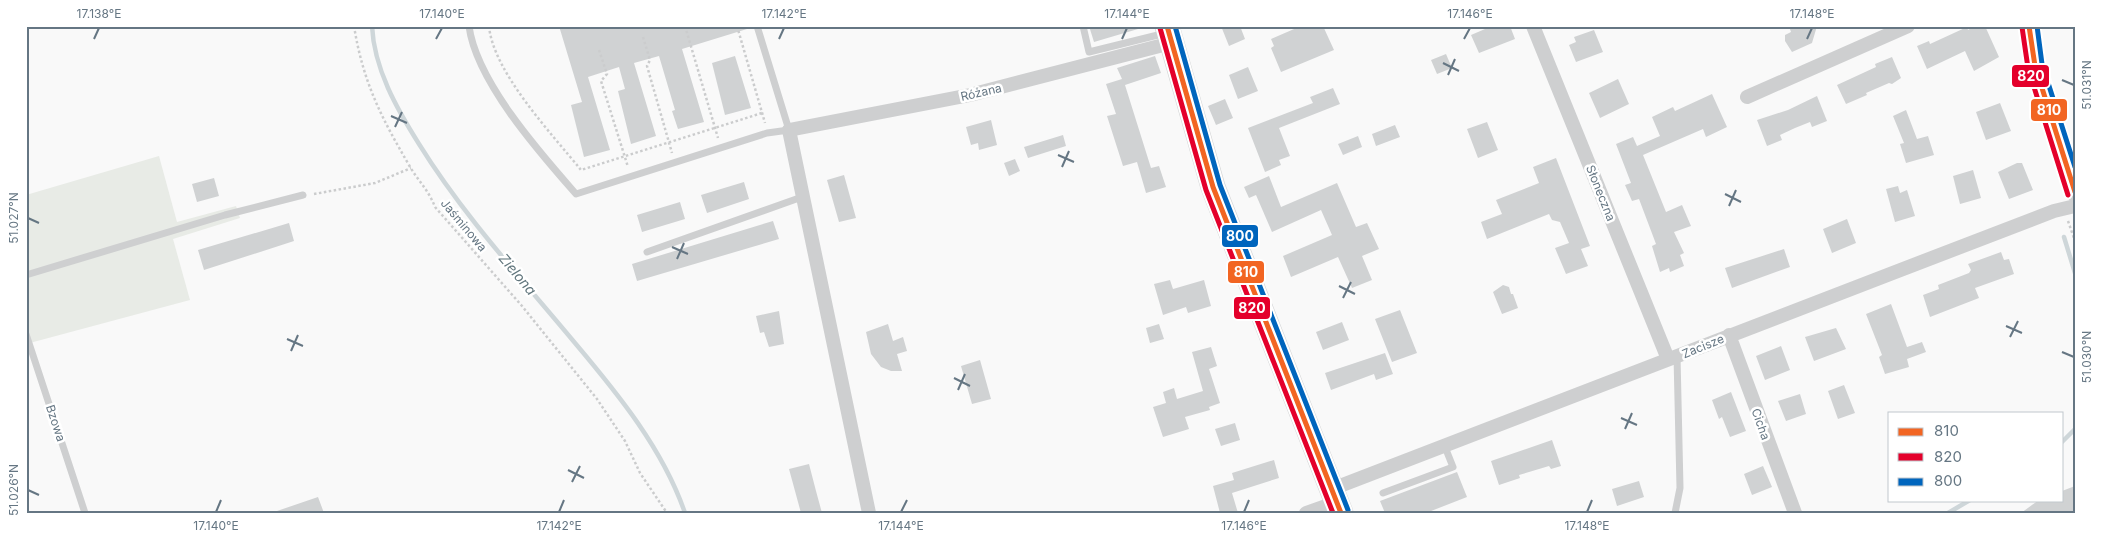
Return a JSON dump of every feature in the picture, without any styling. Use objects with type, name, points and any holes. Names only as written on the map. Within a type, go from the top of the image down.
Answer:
[{"type":"main road","points":[[1169,34],[1213,188],[1336,501]]},
{"type":"street","name":"Słoneczna","points":[[1533,26],[1672,358]]},
{"type":"street","points":[[1748,97],[1908,26]]},
{"type":"street","points":[[2029,26],[2035,66],[2075,193]]},
{"type":"street","name":"Różana","points":[[789,130],[970,95],[1169,34]]},
{"type":"street","points":[[789,130],[869,513]]},
{"type":"street","name":"Zacisze","points":[[1306,513],[1336,501],[1445,447],[1728,335],[2054,210],[2075,206]]},
{"type":"street","name":"Cicha","points":[[1728,335],[1795,513]]},
{"type":"lane","points":[[469,26],[470,38],[489,80],[514,119],[576,194],[767,132],[789,130],[757,26]]},
{"type":"lane","points":[[1083,26],[1089,52],[1169,34]]},
{"type":"lane","points":[[26,275],[225,215],[303,195]]},
{"type":"lane","points":[[647,252],[802,197]]},
{"type":"lane","name":"Bzowa","points":[[26,334],[84,513]]},
{"type":"lane","points":[[1672,358],[1680,488],[1675,513]]},
{"type":"lane","points":[[1383,493],[1453,467],[1445,447]]},
{"type":"path","name":"Jaśminowa","points":[[354,26],[368,87],[379,112],[411,168],[428,190],[435,207],[522,306],[598,399],[625,441],[640,473],[667,513]]},
{"type":"path","points":[[489,26],[496,51],[507,73],[527,102],[581,170],[762,113]]},
{"type":"path","points":[[685,26],[721,147]]},
{"type":"path","points":[[737,26],[767,132]]},
{"type":"path","points":[[643,37],[650,60],[647,66],[675,161]]},
{"type":"path","points":[[599,50],[607,74],[601,81],[631,176]]},
{"type":"path","points":[[303,195],[375,183],[411,168]]},
{"type":"path","points":[[2062,218],[2068,218],[2075,241]]},
{"type":"shaded area","points":[[159,156],[177,222],[236,206],[240,218],[173,239],[190,300],[26,344],[26,195]]},
{"type":"building","points":[[559,26],[747,26],[747,29],[682,49],[704,122],[678,129],[672,111],[675,110],[659,56],[634,63],[656,136],[631,144],[618,91],[625,89],[619,67],[588,77],[610,150],[584,157],[571,105],[582,102]]},
{"type":"building","points":[[1089,26],[1138,26],[1138,29],[1094,42]]},
{"type":"building","points":[[1221,26],[1240,26],[1245,39],[1229,46]]},
{"type":"building","points":[[1301,26],[1323,26],[1334,50],[1281,72],[1271,48],[1274,46],[1271,39]]},
{"type":"building","points":[[1492,26],[1510,26],[1515,39],[1479,53],[1471,35]]},
{"type":"building","points":[[1789,26],[1817,26],[1812,43],[1792,52],[1785,41],[1785,35],[1791,32]]},
{"type":"building","points":[[1975,26],[1985,26],[1999,57],[1974,71],[1965,51],[1927,69],[1917,46],[1929,41],[1930,44],[1967,27],[1968,30]]},
{"type":"building","points":[[1594,30],[1603,52],[1576,62],[1569,45],[1576,42],[1574,37]]},
{"type":"building","points":[[1446,54],[1452,68],[1437,74],[1431,60]]},
{"type":"building","points":[[735,56],[751,108],[725,115],[712,63]]},
{"type":"building","points":[[1155,56],[1161,73],[1125,85],[1151,168],[1159,166],[1166,187],[1146,193],[1137,162],[1123,166],[1107,116],[1116,114],[1106,84],[1122,79],[1117,68]]},
{"type":"building","points":[[1892,57],[1901,78],[1892,84],[1889,83],[1866,93],[1867,95],[1846,104],[1837,85],[1876,67],[1875,64]]},
{"type":"building","points":[[1248,67],[1258,91],[1238,99],[1229,75]]},
{"type":"building","points":[[1618,79],[1629,104],[1600,118],[1589,93]]},
{"type":"building","points":[[1333,88],[1340,104],[1279,128],[1290,156],[1279,160],[1281,165],[1265,172],[1248,128],[1313,103],[1310,97]]},
{"type":"building","points":[[1712,94],[1727,127],[1706,137],[1703,129],[1643,155],[1666,212],[1682,205],[1691,226],[1674,232],[1684,253],[1680,255],[1684,266],[1670,272],[1669,268],[1660,272],[1652,246],[1656,244],[1639,199],[1632,201],[1625,185],[1631,183],[1616,144],[1633,137],[1637,146],[1660,136],[1652,117],[1673,107],[1675,111]]},
{"type":"building","points":[[1817,96],[1827,121],[1812,127],[1810,122],[1795,128],[1780,135],[1782,140],[1767,146],[1757,120],[1788,110]]},
{"type":"building","points":[[1225,99],[1233,118],[1216,125],[1208,106]]},
{"type":"building","points":[[2000,103],[2011,131],[1986,140],[1976,112]]},
{"type":"building","points":[[1906,110],[1917,139],[1928,136],[1934,155],[1906,163],[1900,144],[1904,143],[1893,116]]},
{"type":"building","points":[[991,120],[997,145],[979,150],[978,143],[971,145],[966,127]]},
{"type":"building","points":[[1487,122],[1498,150],[1478,158],[1467,129]]},
{"type":"building","points":[[1395,125],[1400,137],[1376,146],[1372,134]]},
{"type":"building","points":[[1063,135],[1066,146],[1028,158],[1024,147]]},
{"type":"building","points":[[1358,136],[1362,147],[1343,155],[1338,144]]},
{"type":"building","points":[[1556,158],[1590,246],[1581,249],[1588,266],[1566,274],[1555,248],[1569,243],[1560,222],[1552,220],[1549,214],[1487,239],[1481,222],[1502,214],[1496,200],[1539,183],[1533,167]]},
{"type":"building","points":[[1015,159],[1020,171],[1009,176],[1004,163]]},
{"type":"building","points":[[2017,163],[2022,163],[2033,190],[2009,199],[1998,172]]},
{"type":"building","points":[[1973,170],[1981,198],[1960,204],[1953,176]]},
{"type":"building","points":[[844,175],[856,218],[839,222],[827,180]]},
{"type":"building","points":[[1269,176],[1281,207],[1337,183],[1356,227],[1367,223],[1379,249],[1362,256],[1372,280],[1352,288],[1338,257],[1291,277],[1283,256],[1332,235],[1321,210],[1272,232],[1256,195],[1249,198],[1244,187]]},
{"type":"building","points":[[214,178],[219,196],[197,202],[192,184]]},
{"type":"building","points":[[744,182],[749,199],[707,213],[701,195]]},
{"type":"building","points":[[1898,186],[1900,193],[1907,190],[1915,216],[1895,222],[1886,189]]},
{"type":"building","points":[[680,202],[685,219],[642,232],[637,215]]},
{"type":"building","points":[[1847,219],[1856,243],[1832,253],[1823,229]]},
{"type":"building","points":[[773,221],[779,239],[637,281],[632,264]]},
{"type":"building","points":[[289,223],[294,241],[204,270],[198,250]]},
{"type":"building","points":[[1784,249],[1790,267],[1732,288],[1725,268]]},
{"type":"building","points":[[2001,252],[2004,260],[2009,259],[2014,274],[1975,288],[1979,298],[1930,317],[1923,295],[1939,289],[1938,285],[1969,273],[1971,270],[1968,264]]},
{"type":"building","points":[[1170,280],[1173,289],[1204,280],[1211,306],[1188,313],[1186,307],[1163,315],[1154,284]]},
{"type":"building","points":[[1503,285],[1509,287],[1518,308],[1502,314],[1493,292]]},
{"type":"building","points":[[1891,304],[1907,347],[1922,342],[1926,352],[1907,359],[1909,367],[1885,374],[1879,357],[1882,355],[1866,314]]},
{"type":"building","points":[[1400,310],[1417,353],[1392,362],[1375,319]]},
{"type":"building","points":[[779,311],[784,344],[769,347],[764,332],[760,333],[756,316]]},
{"type":"building","points":[[1342,322],[1349,340],[1323,350],[1316,332]]},
{"type":"building","points":[[888,324],[893,341],[903,337],[907,351],[897,354],[902,371],[891,371],[881,367],[871,354],[866,332]]},
{"type":"building","points":[[1159,324],[1164,339],[1150,343],[1146,328]]},
{"type":"building","points":[[1836,328],[1846,349],[1814,361],[1805,337]]},
{"type":"building","points":[[1781,346],[1790,370],[1765,380],[1756,356]]},
{"type":"building","points":[[1211,347],[1217,366],[1209,369],[1220,403],[1209,407],[1210,410],[1185,417],[1189,429],[1163,437],[1153,407],[1166,403],[1163,392],[1174,388],[1177,399],[1203,391],[1192,352]]},
{"type":"building","points":[[1385,353],[1393,374],[1376,380],[1374,374],[1331,390],[1325,373]]},
{"type":"building","points":[[980,360],[991,399],[972,404],[961,366]]},
{"type":"building","points":[[1844,385],[1855,413],[1838,419],[1828,391]]},
{"type":"building","points":[[1731,392],[1746,431],[1730,437],[1722,417],[1719,419],[1712,400]]},
{"type":"building","points":[[1800,394],[1806,414],[1786,421],[1778,401]]},
{"type":"building","points":[[1235,423],[1240,440],[1221,446],[1215,429]]},
{"type":"building","points":[[1552,440],[1561,466],[1551,469],[1549,466],[1519,475],[1520,478],[1499,485],[1491,461]]},
{"type":"building","points":[[1274,460],[1279,478],[1232,493],[1238,513],[1220,513],[1213,486],[1234,480],[1232,473]]},
{"type":"building","points":[[809,464],[822,513],[801,513],[789,469]]},
{"type":"building","points":[[1763,466],[1772,487],[1752,495],[1744,474]]},
{"type":"building","points":[[1457,472],[1467,497],[1426,513],[1385,513],[1380,501]]},
{"type":"building","points":[[1639,481],[1644,497],[1617,506],[1612,489]]},
{"type":"building","points":[[2075,486],[2075,513],[2021,513],[2036,502],[2064,502],[2064,490]]},
{"type":"building","points":[[318,497],[324,513],[278,513],[277,511]]},
{"type":"waterway","name":"Zielona","points":[[372,26],[377,58],[382,73],[395,103],[419,144],[473,221],[623,402],[665,467],[685,513]]},
{"type":"waterway","points":[[2064,237],[2075,273]]},
{"type":"waterway","points":[[2064,440],[2075,429]]},
{"type":"waterway","points":[[1948,513],[1967,502]]},
{"type":"transit line","name":"810","points":[[1167,26],[1213,187],[1341,513]]},
{"type":"transit line","name":"800","points":[[1175,26],[1220,185],[1348,510]]},
{"type":"transit line","name":"810","points":[[2029,26],[2035,66],[2075,192]]},
{"type":"transit line","name":"800","points":[[2037,26],[2042,64],[2075,167]]},
{"type":"transit line","name":"820","points":[[2022,27],[2028,68],[2068,195]]},
{"type":"transit line","name":"820","points":[[1160,28],[1206,190],[1333,513]]}]
